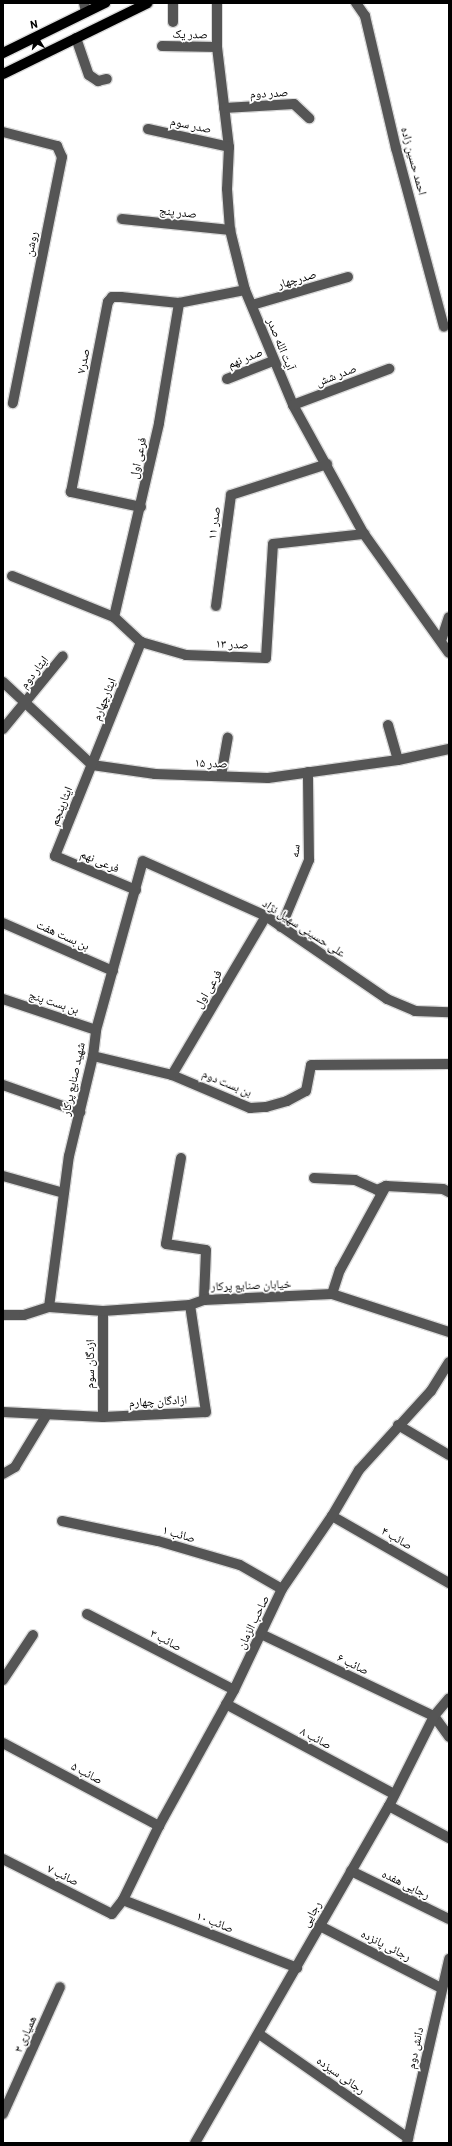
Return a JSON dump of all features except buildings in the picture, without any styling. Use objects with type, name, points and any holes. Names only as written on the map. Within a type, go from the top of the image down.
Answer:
[{"type":"main road","points":[[3,53],[85,8],[105,3]]},
{"type":"main road","points":[[3,74],[148,3]]},
{"type":"street","points":[[173,3],[173,22]]},
{"type":"street","name":"آیت الله صدر","points":[[217,3],[217,47],[229,147],[227,189],[230,230],[245,290],[273,361],[293,405],[327,464],[364,534],[449,653]]},
{"type":"street","name":"احمد حسین زاده","points":[[356,3],[364,16],[396,148],[444,327]]},
{"type":"street","points":[[76,38],[89,75],[98,81],[107,79]]},
{"type":"street","name":"صدر یک","points":[[162,46],[217,47]]},
{"type":"street","name":"صدر دوم","points":[[224,108],[294,104],[309,118]]},
{"type":"street","name":"صدر سوم","points":[[148,129],[229,147]]},
{"type":"street","name":"روشن","points":[[3,134],[57,146],[62,157],[12,404]]},
{"type":"street","name":"صدر پنج","points":[[122,219],[230,230]]},
{"type":"street","name":"صدرچهار","points":[[252,305],[348,278]]},
{"type":"street","name":"صدر۷","points":[[141,507],[75,495],[70,487],[108,302],[112,297],[121,296],[179,302],[245,290]]},
{"type":"street","name":"فرعی اول","points":[[114,617],[141,507],[159,423],[179,302]]},
{"type":"street","name":"صدر نهم","points":[[227,379],[273,361]]},
{"type":"street","name":"صدر شش","points":[[293,405],[389,368]]},
{"type":"street","name":"صدر ۱۱","points":[[216,606],[231,495],[327,464]]},
{"type":"street","name":"صدر ۱۳","points":[[12,576],[114,617],[141,642],[186,655],[266,658],[273,544],[364,534]]},
{"type":"street","points":[[441,641],[449,617]]},
{"type":"street","name":"ایثارچهارم","points":[[92,765],[141,642]]},
{"type":"street","name":"ایثار دوم","points":[[3,729],[63,656]]},
{"type":"street","points":[[3,682],[92,765]]},
{"type":"street","points":[[388,725],[398,760]]},
{"type":"street","points":[[221,776],[228,738]]},
{"type":"street","name":"صدر ۱۵","points":[[92,765],[155,774],[268,778],[398,760],[449,749]]},
{"type":"street","name":"ایثارپنجم","points":[[55,856],[92,765]]},
{"type":"street","name":"سه","points":[[281,927],[309,860],[308,772]]},
{"type":"street","name":"فرعی نهم","points":[[55,856],[136,890]]},
{"type":"street","name":"علی حسینی سهیل نژاد","points":[[143,861],[266,916],[387,999],[415,1011],[449,1012]]},
{"type":"street","name":"شهید صنایع پرکار","points":[[49,1307],[69,1156],[93,1056],[96,1030],[143,861]]},
{"type":"street","name":"فرعی اول","points":[[172,1075],[266,916]]},
{"type":"street","name":"بن بست هفت","points":[[3,923],[113,971]]},
{"type":"street","name":"بن بست پنج","points":[[3,999],[96,1030]]},
{"type":"street","name":"بن بست دوم","points":[[93,1056],[172,1075],[250,1108],[266,1107],[287,1101],[306,1091],[311,1064],[449,1064]]},
{"type":"street","points":[[3,1085],[80,1112]]},
{"type":"street","points":[[181,1158],[166,1244],[206,1250],[204,1300]]},
{"type":"street","points":[[3,1176],[64,1193]]},
{"type":"street","points":[[314,1178],[355,1180],[377,1190],[386,1186],[443,1190],[449,1192]]},
{"type":"street","points":[[332,1294],[340,1270],[386,1186]]},
{"type":"street","name":"خیابان صنایع پرکار","points":[[3,1315],[24,1315],[49,1307],[103,1311],[190,1305],[204,1300],[332,1294],[449,1332]]},
{"type":"street","name":"ازادگان چهارم","points":[[3,1412],[46,1416],[103,1417],[206,1412],[190,1305]]},
{"type":"street","name":"ازدگان سوم","points":[[103,1311],[103,1417]]},
{"type":"street","name":"صاحب الزمان","points":[[112,1914],[123,1900],[159,1826],[234,1690],[282,1589],[332,1516],[359,1470],[398,1425],[431,1391],[449,1362]]},
{"type":"street","points":[[3,1474],[15,1467],[46,1416]]},
{"type":"street","points":[[398,1425],[449,1455]]},
{"type":"street","name":"صائب ۴","points":[[332,1516],[449,1583]]},
{"type":"street","name":"صائب ۱","points":[[62,1521],[158,1541],[240,1565],[282,1589]]},
{"type":"street","name":"صائب ۳","points":[[87,1614],[234,1690]]},
{"type":"street","name":"صائب ۶","points":[[261,1634],[434,1716]]},
{"type":"street","points":[[3,1680],[33,1635]]},
{"type":"street","name":"رجایی","points":[[196,2143],[297,1968],[318,1925],[388,1806],[434,1716],[449,1698]]},
{"type":"street","name":"صائب ۸","points":[[226,1704],[394,1794]]},
{"type":"street","points":[[434,1716],[449,1737]]},
{"type":"street","name":"صائب ۵","points":[[3,1743],[159,1826]]},
{"type":"street","points":[[388,1806],[449,1838]]},
{"type":"street","name":"صائب ۷","points":[[4,1862],[112,1914]]},
{"type":"street","name":"رجایی هفده","points":[[351,1871],[449,1919]]},
{"type":"street","name":"صائب ۱۰","points":[[123,1900],[297,1968]]},
{"type":"street","name":"رجائی پانزده","points":[[318,1925],[441,1988]]},
{"type":"street","name":"دانش دوم","points":[[408,2140],[441,1988],[449,1958]]},
{"type":"street","name":"همیاری ۳","points":[[3,2114],[60,1988]]},
{"type":"street","name":"رجائی سیزده","points":[[259,2034],[408,2140]]}]
